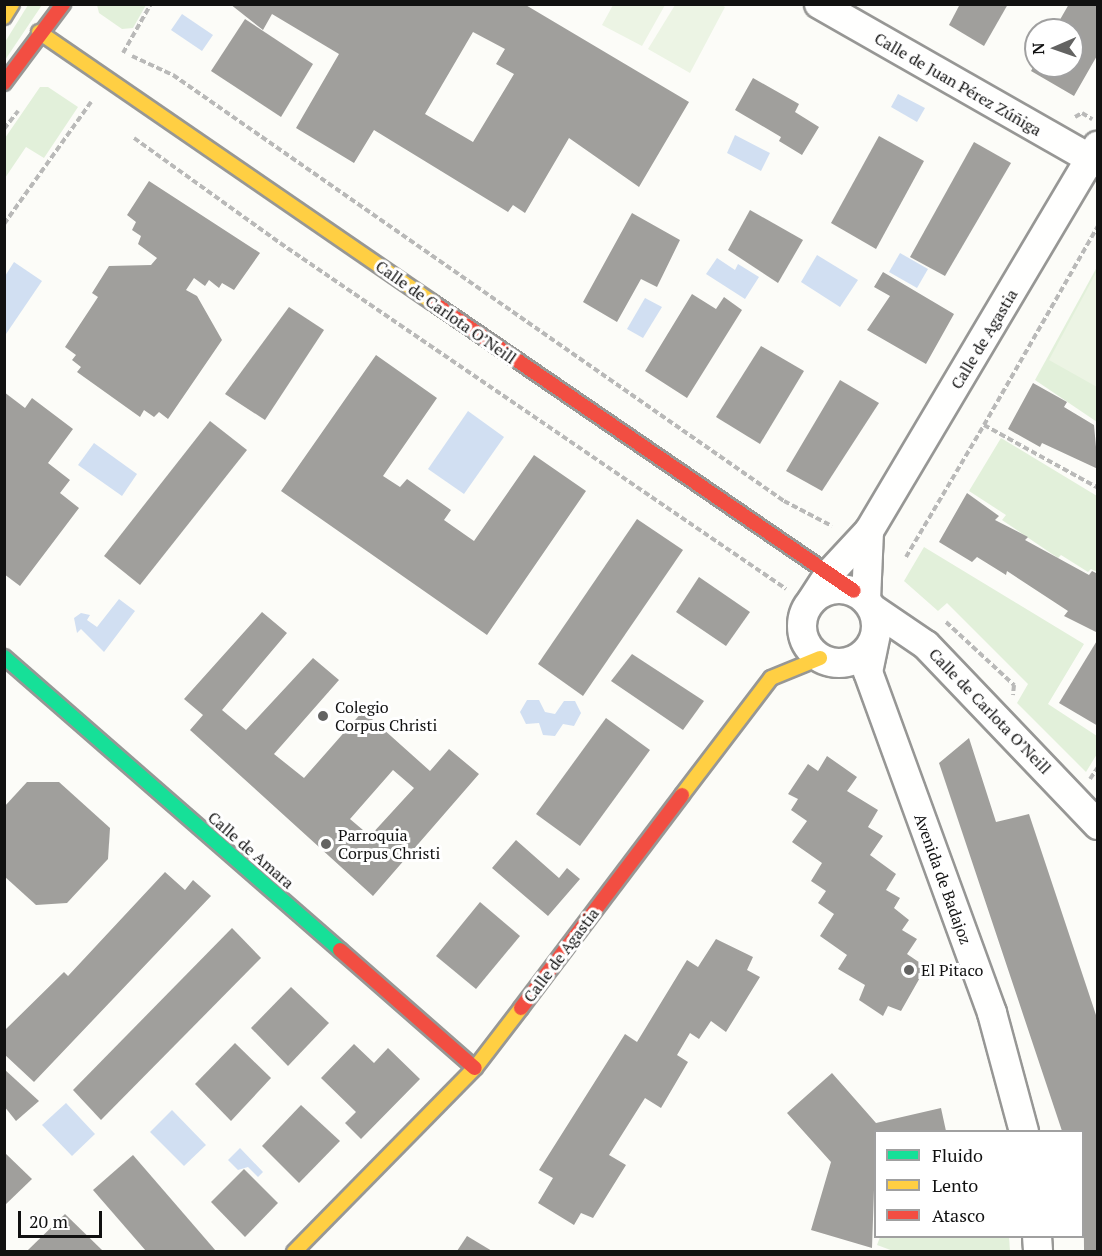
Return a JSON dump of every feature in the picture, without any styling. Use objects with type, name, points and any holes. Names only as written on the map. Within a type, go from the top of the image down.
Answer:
[{"type":"street","points":[[4,17],[12,4]]},
{"type":"street","points":[[4,83],[39,32],[63,4]]},
{"type":"street","name":"Calle de Juan Pérez Zúñiga","points":[[819,4],[1095,156]]},
{"type":"street","name":"Calle de Carlota O’Neill","points":[[39,32],[828,575],[868,607],[926,645],[986,704],[1098,825]]},
{"type":"street","name":"Calle de Agastia","points":[[799,595],[828,575],[869,531],[1095,156]]},
{"type":"street","name":"Calle de Agastia","points":[[868,607],[869,531]]},
{"type":"street","points":[[831,589],[868,607],[869,649],[860,666],[830,662],[811,651],[802,631],[799,595],[831,589]]},
{"type":"street","name":"Calle de Amara","points":[[4,657],[475,1068]]},
{"type":"street","name":"Calle de Agastia","points":[[294,1251],[475,1068],[771,678],[820,658]]},
{"type":"street","name":"Avenida de Badajoz","points":[[860,666],[992,1013],[1024,1130]]},
{"type":"path","points":[[123,52],[173,75],[784,501],[832,526]]},
{"type":"path","points":[[82,97],[97,109]]},
{"type":"path","points":[[4,129],[24,101]]},
{"type":"path","points":[[4,224],[91,103]]},
{"type":"path","points":[[129,134],[280,243],[799,595]]},
{"type":"path","points":[[906,556],[1098,226]]},
{"type":"path","points":[[984,425],[1098,488]]},
{"type":"green space","points":[[97,4],[146,5],[133,28],[122,29],[99,13]]},
{"type":"green space","points":[[720,4],[725,7],[690,73],[648,49],[675,5]]},
{"type":"green space","points":[[28,5],[42,5],[5,60],[5,42]]},
{"type":"green space","points":[[613,5],[665,5],[642,46],[602,25]]},
{"type":"green space","points":[[40,87],[48,87],[78,107],[44,158],[26,147],[5,178],[5,138]]},
{"type":"green space","points":[[1097,267],[1097,422],[1035,380]]},
{"type":"green space","points":[[1097,271],[1098,387],[1049,360]]},
{"type":"green space","points":[[1001,438],[1097,496],[1097,572],[1091,569],[1088,572],[1061,555],[1058,558],[1002,520],[1006,515],[969,491]]},
{"type":"green space","points":[[924,547],[1084,644],[1048,704],[1097,736],[1097,754],[1086,772],[1017,703],[1028,684],[947,603],[938,611],[904,581]]},
{"type":"green space","points":[[880,1238],[1009,1238],[1010,1251],[896,1252],[877,1245]]},
{"type":"water","points":[[182,14],[213,35],[202,51],[171,30]]},
{"type":"water","points":[[898,94],[925,108],[917,122],[891,107]]},
{"type":"water","points":[[735,135],[770,153],[761,171],[727,153]]},
{"type":"water","points":[[900,253],[928,269],[917,288],[889,272]]},
{"type":"water","points":[[817,255],[858,280],[840,307],[801,282]]},
{"type":"water","points":[[717,258],[735,270],[738,264],[759,277],[745,299],[706,274]]},
{"type":"water","points":[[14,262],[42,281],[6,334],[5,276]]},
{"type":"water","points":[[645,298],[662,307],[643,338],[627,329]]},
{"type":"water","points":[[468,411],[504,437],[464,494],[428,469]]},
{"type":"water","points":[[94,443],[137,474],[122,496],[78,465]]},
{"type":"water","points":[[119,599],[135,611],[104,652],[81,629],[77,633],[74,618],[81,613],[90,615],[87,620],[97,627]]},
{"type":"water","points":[[527,700],[539,700],[545,712],[555,714],[564,701],[575,701],[581,713],[574,726],[563,724],[555,736],[543,735],[539,723],[526,724],[520,712]]},
{"type":"water","points":[[66,1103],[95,1134],[72,1156],[42,1125]]},
{"type":"water","points":[[172,1110],[206,1145],[184,1166],[150,1132]]},
{"type":"water","points":[[240,1148],[263,1172],[258,1177],[248,1167],[238,1170],[228,1160]]},
{"type":"building","points":[[230,4],[524,4],[689,102],[639,187],[569,138],[525,213],[513,205],[508,212],[374,130],[354,163],[296,128],[339,54],[272,14],[263,30]],"holes":[[[473,32],[505,49],[496,64],[514,74],[473,142],[425,114]]]},
{"type":"building","points":[[960,4],[1008,4],[984,46],[949,25]]},
{"type":"building","points":[[1069,4],[1098,4],[1098,54],[1074,96],[1043,78],[1084,78],[1084,18],[1061,18]]},
{"type":"building","points":[[245,19],[313,64],[281,117],[211,71]]},
{"type":"building","points":[[753,78],[799,104],[795,112],[819,127],[802,155],[779,141],[781,137],[735,110]]},
{"type":"building","points":[[879,136],[924,161],[876,249],[831,223]]},
{"type":"building","points":[[974,142],[1011,163],[945,276],[910,257]]},
{"type":"building","points":[[149,181],[260,253],[234,290],[222,283],[219,288],[209,280],[205,286],[194,278],[186,290],[197,296],[222,340],[168,419],[159,412],[154,417],[144,410],[140,417],[77,372],[81,367],[72,360],[76,355],[65,347],[98,297],[92,293],[109,266],[151,265],[157,258],[138,244],[141,236],[132,230],[136,222],[127,215]]},
{"type":"building","points":[[750,210],[803,240],[778,283],[728,250]]},
{"type":"building","points":[[632,213],[680,240],[657,287],[641,279],[617,322],[583,302]]},
{"type":"building","points":[[883,272],[954,314],[926,364],[867,330],[890,296],[874,287]]},
{"type":"building","points":[[692,294],[716,309],[724,297],[742,310],[687,398],[645,371]]},
{"type":"building","points":[[289,307],[324,330],[265,420],[225,394]]},
{"type":"building","points":[[761,346],[804,371],[760,444],[716,417]]},
{"type":"building","points":[[376,355],[437,398],[383,476],[400,487],[407,479],[451,510],[444,520],[474,541],[534,455],[586,491],[487,635],[281,491]]},
{"type":"building","points":[[840,380],[879,403],[822,491],[786,471]]},
{"type":"building","points":[[1033,383],[1067,402],[1064,407],[1094,425],[1098,469],[1042,443],[1040,447],[1008,429]]},
{"type":"building","points":[[4,392],[25,408],[32,398],[73,429],[48,463],[70,480],[60,493],[79,508],[20,586],[4,574]]},
{"type":"building","points":[[210,421],[247,450],[140,585],[104,556]]},
{"type":"building","points":[[967,493],[999,516],[995,520],[1028,537],[1025,540],[1089,575],[1092,571],[1098,574],[1098,633],[1064,616],[1068,611],[1007,571],[1006,575],[977,557],[972,562],[939,542]]},
{"type":"building","points":[[637,519],[683,550],[583,696],[538,664]]},
{"type":"building","points":[[699,577],[750,612],[726,646],[676,612]]},
{"type":"building","points":[[262,612],[287,633],[222,710],[246,730],[313,658],[339,680],[274,754],[304,778],[363,711],[430,771],[449,749],[479,774],[373,896],[190,730],[203,715],[184,699]],"holes":[[[393,770],[414,788],[370,836],[350,819]]]},
{"type":"building","points":[[1098,639],[1098,726],[1059,703]]},
{"type":"building","points":[[632,654],[704,701],[683,730],[611,681]]},
{"type":"building","points":[[606,718],[650,750],[580,846],[536,814]]},
{"type":"building","points":[[969,738],[996,822],[1029,814],[1098,1021],[1098,1251],[1084,1251],[1084,1130],[1062,1130],[939,763]]},
{"type":"building","points":[[827,756],[857,777],[847,791],[878,810],[868,827],[883,836],[870,855],[896,874],[886,890],[900,898],[894,908],[909,920],[902,930],[917,939],[907,954],[926,967],[901,1011],[888,1006],[883,1016],[859,1000],[865,985],[838,969],[847,955],[820,936],[834,914],[818,903],[826,891],[811,881],[822,863],[792,842],[807,821],[791,810],[798,799],[788,794],[808,764],[818,771]]},
{"type":"building","points":[[27,782],[59,782],[110,828],[108,859],[67,903],[36,905],[4,876],[4,807]]},
{"type":"building","points":[[516,840],[559,878],[567,868],[580,879],[548,916],[492,868]]},
{"type":"building","points":[[165,872],[185,890],[193,880],[211,896],[34,1082],[4,1054],[4,1031],[64,972],[68,976]]},
{"type":"building","points":[[480,902],[520,936],[476,989],[436,956]]},
{"type":"building","points":[[232,928],[261,958],[101,1120],[73,1090]]},
{"type":"building","points":[[716,939],[753,957],[747,970],[760,977],[726,1032],[711,1021],[699,1039],[690,1033],[677,1055],[688,1062],[661,1108],[645,1098],[609,1155],[626,1165],[593,1218],[581,1213],[574,1225],[538,1203],[553,1178],[539,1170],[625,1034],[637,1042],[687,960],[698,967]]},
{"type":"building","points":[[291,987],[329,1023],[288,1066],[251,1028]]},
{"type":"building","points":[[235,1043],[271,1078],[231,1121],[195,1084]]},
{"type":"building","points":[[354,1044],[374,1063],[388,1048],[420,1079],[361,1139],[345,1123],[356,1112],[321,1078]]},
{"type":"building","points":[[4,1069],[39,1101],[16,1121],[4,1106]]},
{"type":"building","points":[[832,1073],[876,1123],[941,1108],[946,1130],[874,1130],[872,1248],[811,1230],[831,1162],[787,1113]]},
{"type":"building","points":[[301,1105],[340,1141],[299,1183],[262,1146]]},
{"type":"building","points":[[4,1152],[32,1179],[4,1206]]},
{"type":"building","points":[[133,1155],[216,1251],[146,1251],[93,1190]]},
{"type":"building","points":[[244,1169],[278,1203],[245,1237],[211,1202]]},
{"type":"building","points":[[65,1214],[103,1251],[27,1251]]},
{"type":"building","points":[[467,1236],[492,1251],[457,1251]]},
{"type":"traffic: fast","points":[[4,657],[340,950]]},
{"type":"traffic: slow","points":[[4,17],[12,4]]},
{"type":"traffic: slow","points":[[39,32],[432,302]]},
{"type":"traffic: slow","points":[[682,795],[771,678],[820,658]]},
{"type":"traffic: slow","points":[[294,1252],[475,1068],[521,1008]]},
{"type":"traffic: jam","points":[[4,83],[63,4]]},
{"type":"traffic: jam","points":[[432,302],[854,591]]},
{"type":"traffic: jam","points":[[521,1008],[682,795]]},
{"type":"traffic: jam","points":[[340,950],[475,1068]]},
{"type":"place","name":"Colegio Corpus Christi","points":[[323,716]]},
{"type":"place","name":"Parroquia Corpus Christi","points":[[326,844]]},
{"type":"place","name":"El Pitaco","points":[[909,970]]}]
